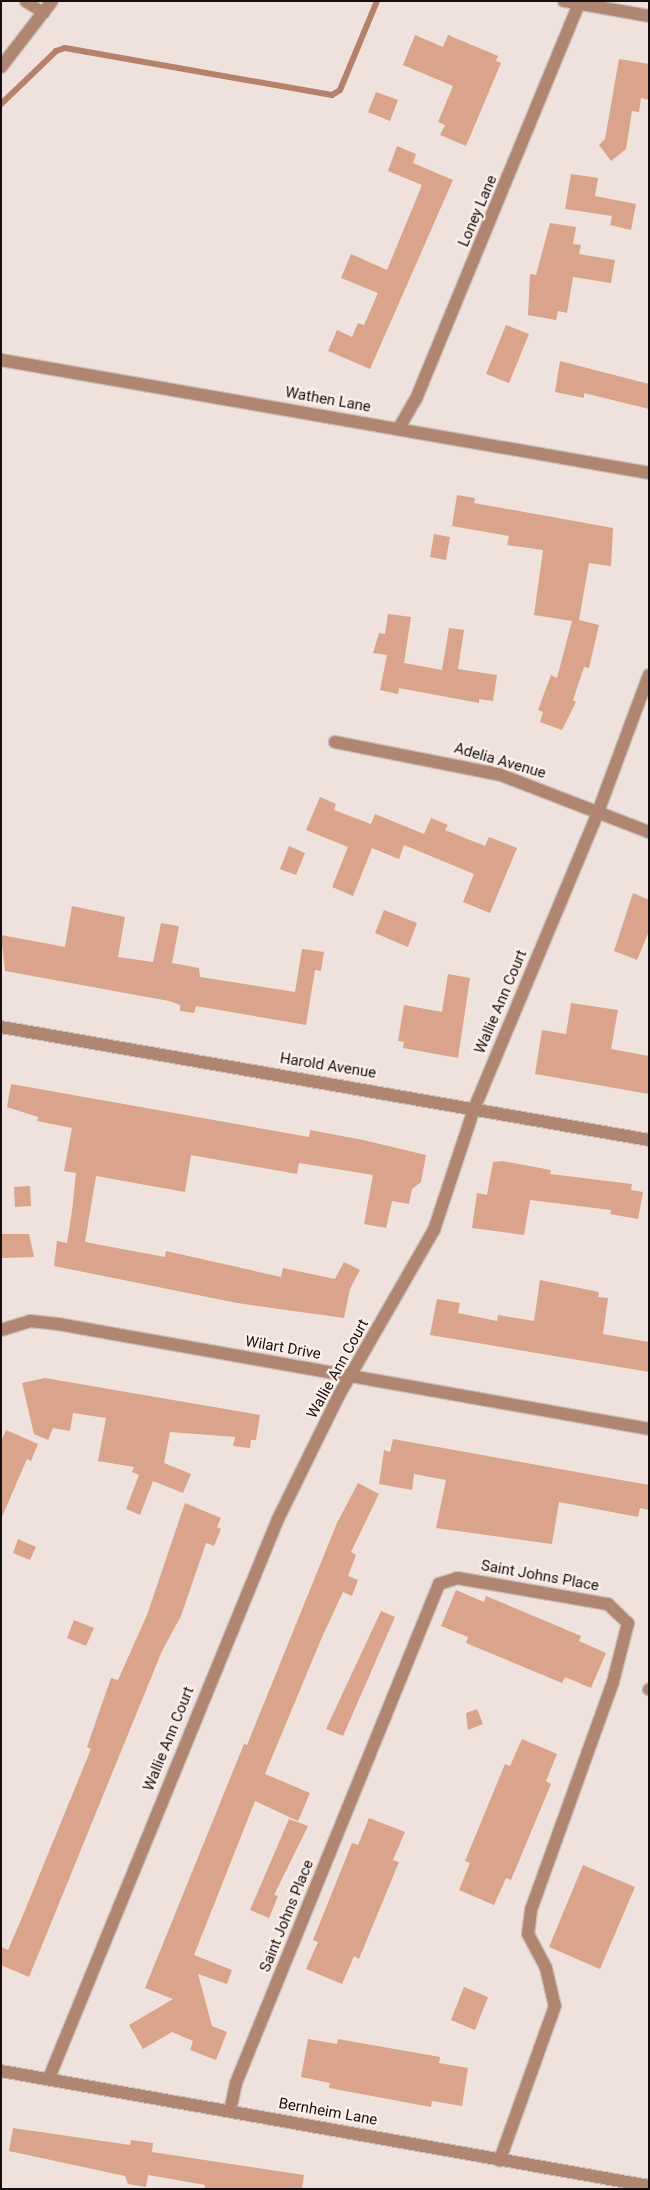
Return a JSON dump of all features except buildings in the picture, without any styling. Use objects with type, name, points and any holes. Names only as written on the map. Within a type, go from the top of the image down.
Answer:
[{"type":"street","points":[[1,67],[52,1]]},
{"type":"street","points":[[564,1],[649,16]]},
{"type":"street","name":"Loney Lane","points":[[399,428],[424,381],[579,4]]},
{"type":"street","name":"Wathen Lane","points":[[1,360],[649,473]]},
{"type":"street","name":"Wallie Ann Court","points":[[49,2078],[278,1519],[351,1376],[434,1230],[474,1109],[598,812],[649,675]]},
{"type":"street","name":"Adelia Avenue","points":[[335,742],[502,775],[649,832]]},
{"type":"street","name":"Harold Avenue","points":[[1,1027],[649,1140]]},
{"type":"street","name":"Wilart Drive","points":[[1,1330],[30,1321],[58,1324],[649,1429]]},
{"type":"street","name":"Saint Johns Place","points":[[230,2111],[236,2083],[439,1584],[457,1578],[608,1604],[628,1623],[615,1674],[531,1910],[528,1934],[546,1968],[555,2006],[500,2160]]},
{"type":"street","name":"Bernheim Lane","points":[[1,2071],[649,2186]]},
{"type":"lane","points":[[25,1],[44,13]]},
{"type":"waterway","points":[[1,104],[56,51],[65,48],[332,95],[340,90],[377,1]]}]
